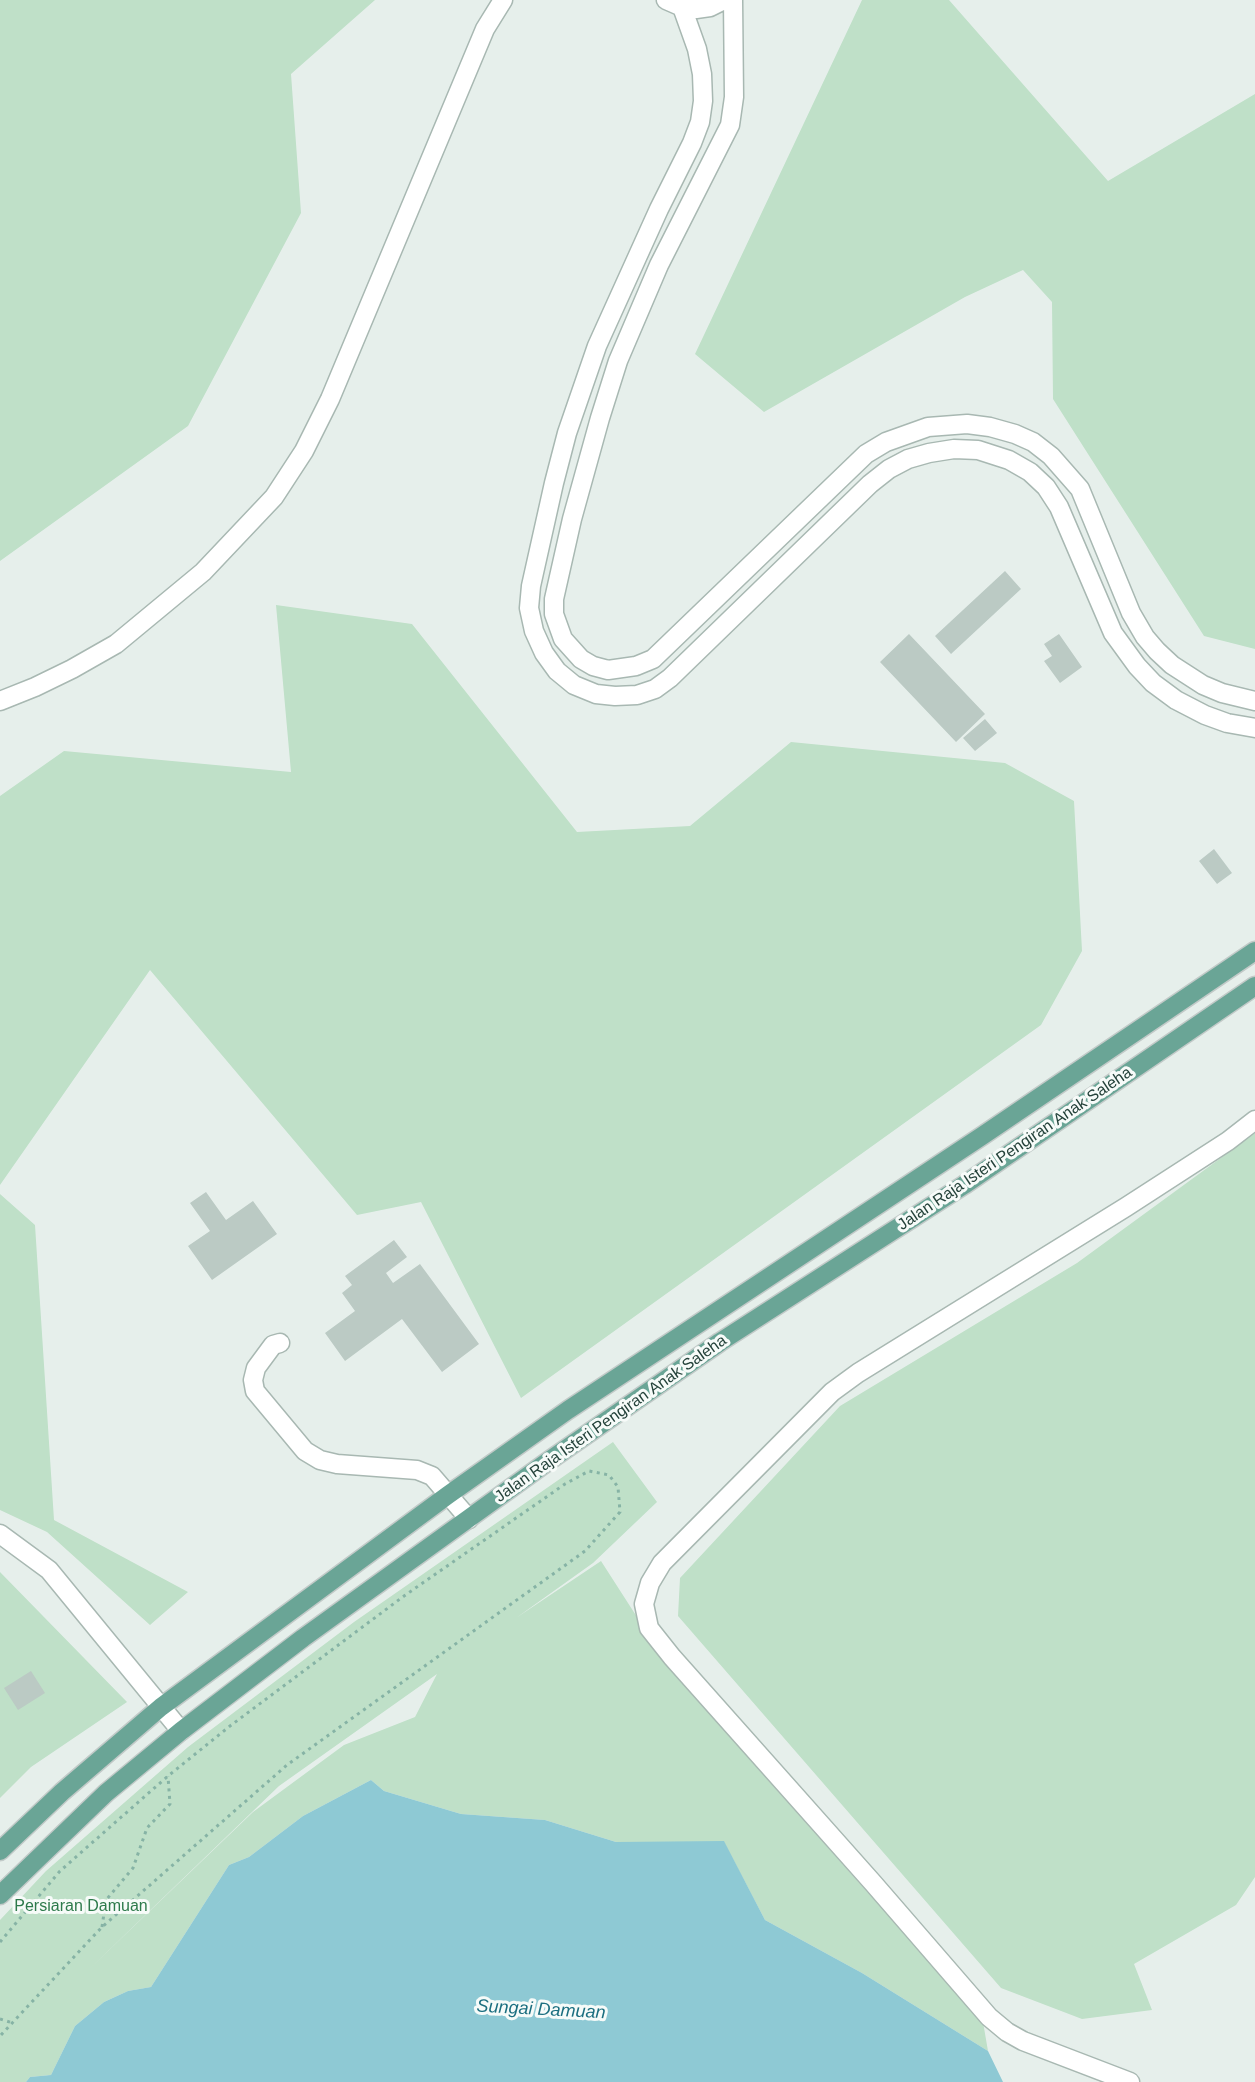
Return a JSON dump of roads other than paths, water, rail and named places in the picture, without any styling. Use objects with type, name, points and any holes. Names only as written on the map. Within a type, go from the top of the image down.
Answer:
[{"type":"main road","name":"Jalan Raja Isteri Pengiran Anak Saleha","points":[[0,1851],[62,1792],[161,1707],[448,1495],[568,1410],[982,1136],[1255,951]]},
{"type":"main road","name":"Jalan Raja Isteri Pengiran Anak Saleha","points":[[0,1895],[106,1793],[181,1731],[303,1638],[547,1462],[720,1342],[964,1185],[1255,987]]},
{"type":"street","points":[[0,701],[72,669],[116,644],[203,572],[274,496],[304,451],[330,399],[485,29],[503,0]]},
{"type":"street","points":[[674,3],[696,9],[710,7],[723,0]]},
{"type":"street","points":[[733,0],[734,97],[730,125],[671,239],[618,361],[596,429],[554,599],[557,626],[567,645],[581,659],[608,670],[636,666],[653,659],[866,454],[886,442],[928,427],[967,424],[1015,434],[1033,442],[1051,456],[1080,489],[1131,613],[1151,644],[1172,665],[1203,685],[1222,693],[1255,701]]},
{"type":"street","points":[[674,3],[697,49],[702,74],[703,101],[700,122],[692,144],[659,209],[597,346],[567,433],[531,586],[529,608],[534,632],[544,653],[557,671],[574,685],[596,694],[637,695],[655,689],[670,678],[870,484],[889,469],[908,459],[929,453],[954,449],[978,450],[1009,460],[1030,472],[1046,487],[1059,507],[1113,633],[1137,666],[1153,683],[1176,700],[1205,715],[1227,723],[1255,728]]},
{"type":"street","points":[[1130,2082],[1023,2042],[989,2017],[672,1657],[649,1628],[644,1604],[650,1583],[662,1563],[832,1392],[858,1373],[1228,1142],[1255,1120]]},
{"type":"street","points":[[279,1342],[273,1345],[256,1368],[253,1380],[255,1391],[305,1451],[320,1460],[337,1464],[417,1470],[432,1476],[469,1519]]},
{"type":"street","points":[[0,1534],[49,1570],[181,1731]]},
{"type":"water","name":"Sungai Damuan","points":[[371,1780],[384,1791],[461,1814],[545,1820],[616,1842],[724,1841],[765,1920],[862,1973],[988,2051],[1003,2082],[26,2082],[30,2077],[51,2075],[75,2026],[104,2002],[128,1991],[151,1987],[229,1865],[249,1857],[303,1816]]},
{"type":"park label","name":"Persiaran Damuan","points":[[81,1907]]}]
